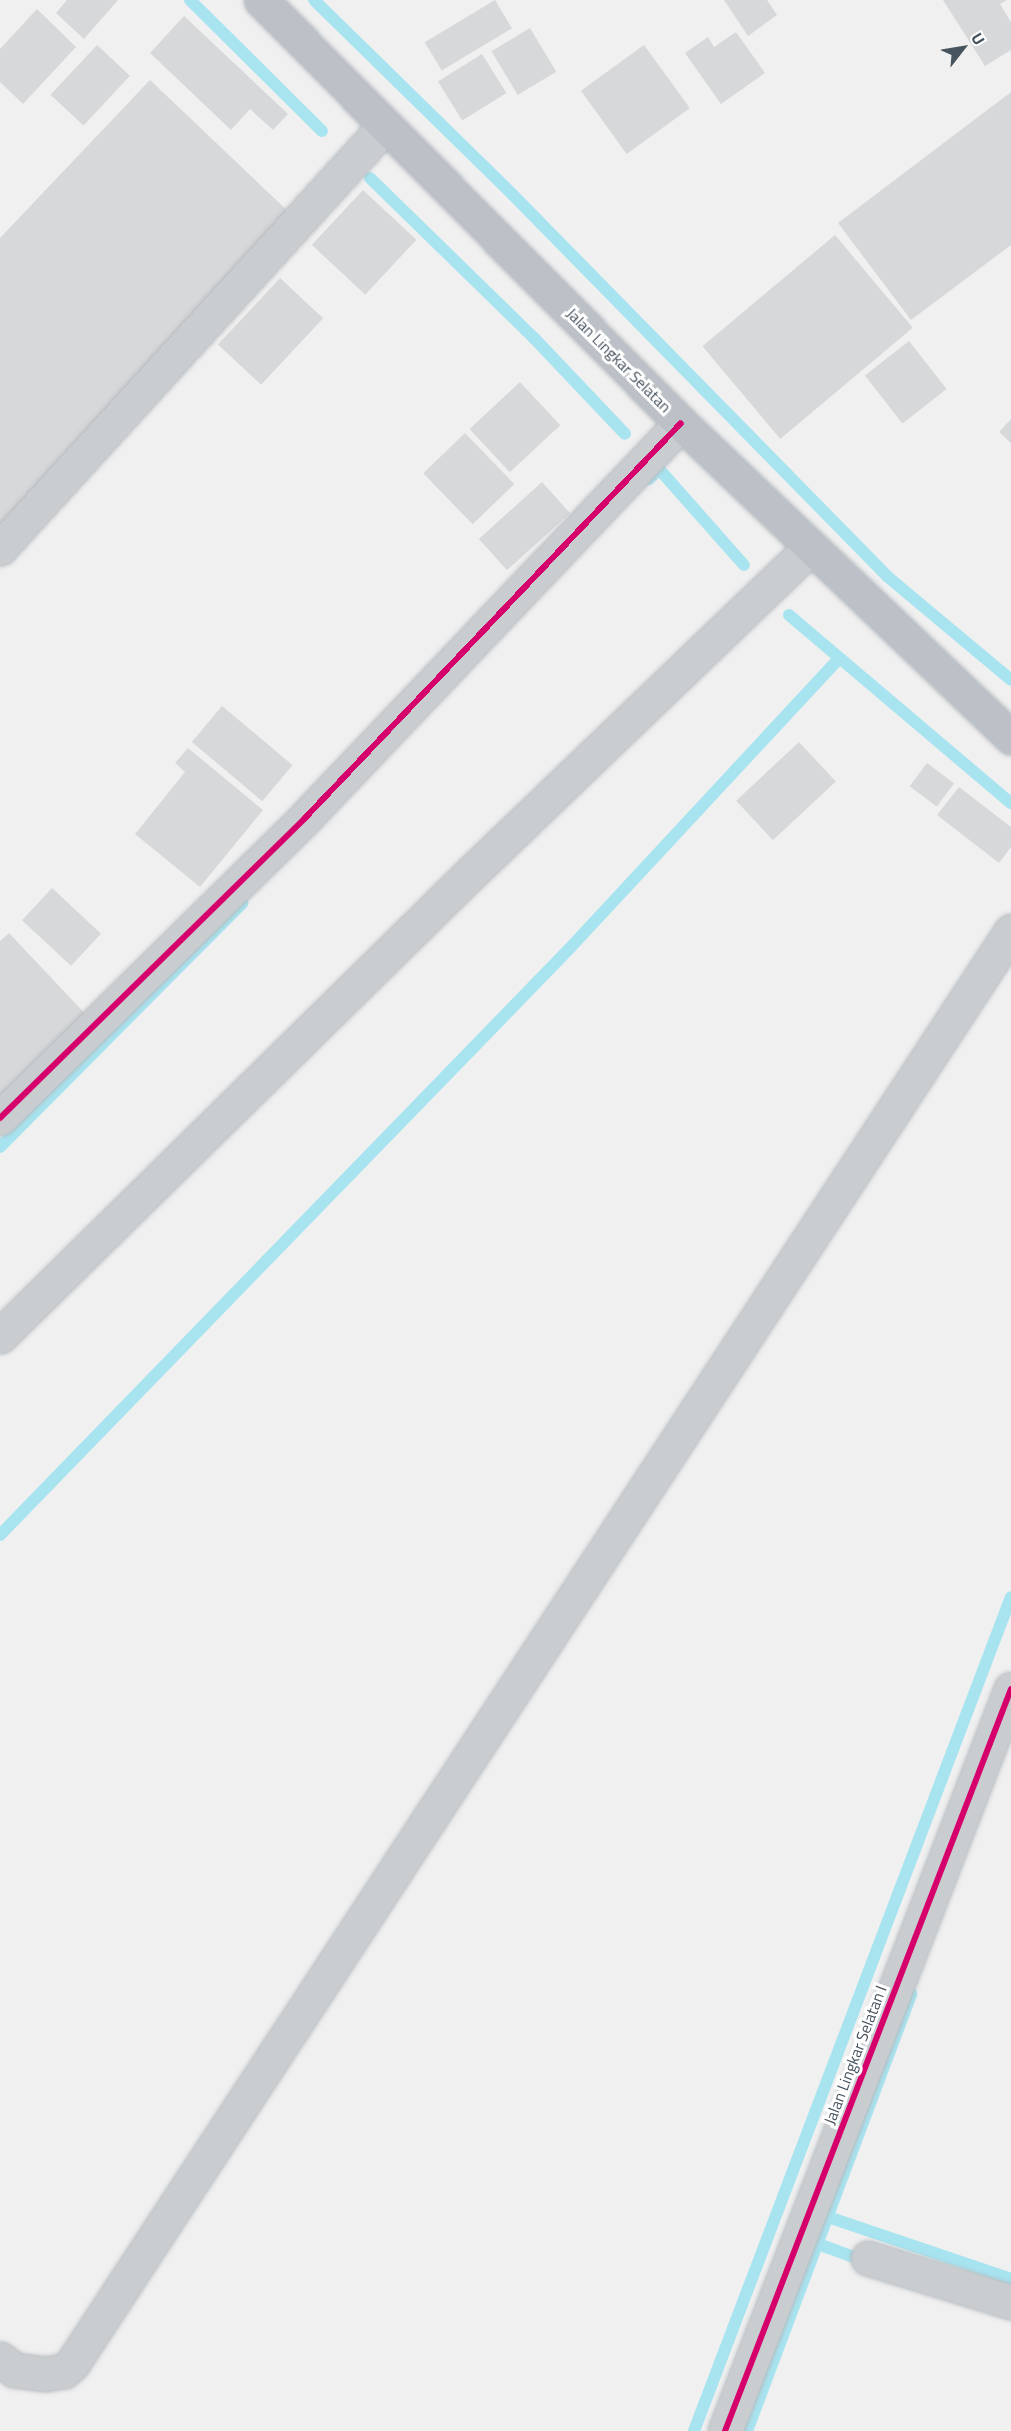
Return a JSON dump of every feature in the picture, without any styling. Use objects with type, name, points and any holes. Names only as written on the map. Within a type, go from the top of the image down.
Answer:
[{"type":"highway","name":"Jalan Lingkar Selatan","points":[[261,0],[681,423],[1011,737]]},
{"type":"street","points":[[0,548],[385,126]]},
{"type":"street","points":[[0,1118],[304,818],[681,423]]},
{"type":"street","points":[[0,1336],[470,874],[810,548]]},
{"type":"street","points":[[0,2359],[14,2370],[45,2374],[64,2371],[72,2364],[1011,930]]},
{"type":"street","name":"Jalan Lingkar Selatan I","points":[[725,2431],[1011,1689]]},
{"type":"street","points":[[868,2258],[1011,2302]]},
{"type":"building","points":[[67,0],[118,0],[84,39],[56,13]]},
{"type":"building","points":[[495,0],[512,28],[442,71],[425,42]]},
{"type":"building","points":[[724,0],[767,0],[777,15],[748,36]]},
{"type":"building","points":[[943,0],[1007,0],[1000,4],[1011,22],[1011,50],[985,66]]},
{"type":"building","points":[[37,9],[76,47],[23,104],[0,82],[0,49]]},
{"type":"building","points":[[184,16],[288,114],[273,130],[250,109],[231,130],[150,53]]},
{"type":"building","points":[[530,28],[556,72],[518,95],[491,51]]},
{"type":"building","points":[[736,32],[765,73],[721,104],[685,53],[708,37],[714,47]]},
{"type":"building","points":[[97,45],[130,76],[84,125],[51,95]]},
{"type":"building","points":[[644,45],[690,108],[627,154],[581,91]]},
{"type":"building","points":[[482,54],[506,93],[462,121],[438,82]]},
{"type":"building","points":[[150,80],[293,216],[0,526],[0,238]]},
{"type":"building","points":[[1011,92],[1011,245],[911,320],[838,223]]},
{"type":"building","points":[[363,190],[416,240],[365,295],[312,245]]},
{"type":"building","points":[[835,235],[913,328],[780,439],[702,346]]},
{"type":"building","points":[[280,278],[323,318],[261,385],[218,345]]},
{"type":"building","points":[[909,341],[947,389],[902,424],[865,375]]},
{"type":"building","points":[[520,382],[560,425],[510,472],[470,429]]},
{"type":"building","points":[[1011,419],[1011,443],[999,432]]},
{"type":"building","points":[[465,433],[514,484],[473,524],[423,473]]},
{"type":"building","points":[[542,482],[570,513],[507,570],[479,539]]},
{"type":"building","points":[[222,706],[292,765],[262,801],[192,742]]},
{"type":"building","points":[[799,742],[836,781],[773,840],[736,801]]},
{"type":"building","points":[[188,748],[263,810],[200,887],[135,834],[185,772],[175,763]]},
{"type":"building","points":[[927,763],[954,783],[937,807],[910,786]]},
{"type":"building","points":[[959,787],[1011,827],[1011,847],[999,863],[937,815]]},
{"type":"building","points":[[52,888],[101,934],[71,966],[22,920]]},
{"type":"building","points":[[9,933],[91,1020],[0,1108],[0,941]]},
{"type":"waterway","points":[[190,0],[322,131]]},
{"type":"waterway","points":[[314,0],[513,195],[888,577],[1011,680]]},
{"type":"waterway","points":[[370,178],[534,338],[625,434]]},
{"type":"waterway","points":[[649,479],[659,469],[744,565]]},
{"type":"waterway","points":[[789,615],[1011,803]]},
{"type":"waterway","points":[[0,1535],[570,948],[839,659]]},
{"type":"waterway","points":[[0,1147],[242,903]]},
{"type":"waterway","points":[[694,2431],[1011,1597]]},
{"type":"waterway","points":[[747,2431],[911,1994]]},
{"type":"waterway","points":[[828,2217],[1011,2279]]},
{"type":"waterway","points":[[818,2244],[865,2261]]},
{"type":"cycle path","points":[[0,1118],[305,818],[681,423]]},
{"type":"cycle path","points":[[725,2431],[1011,1689]]}]
